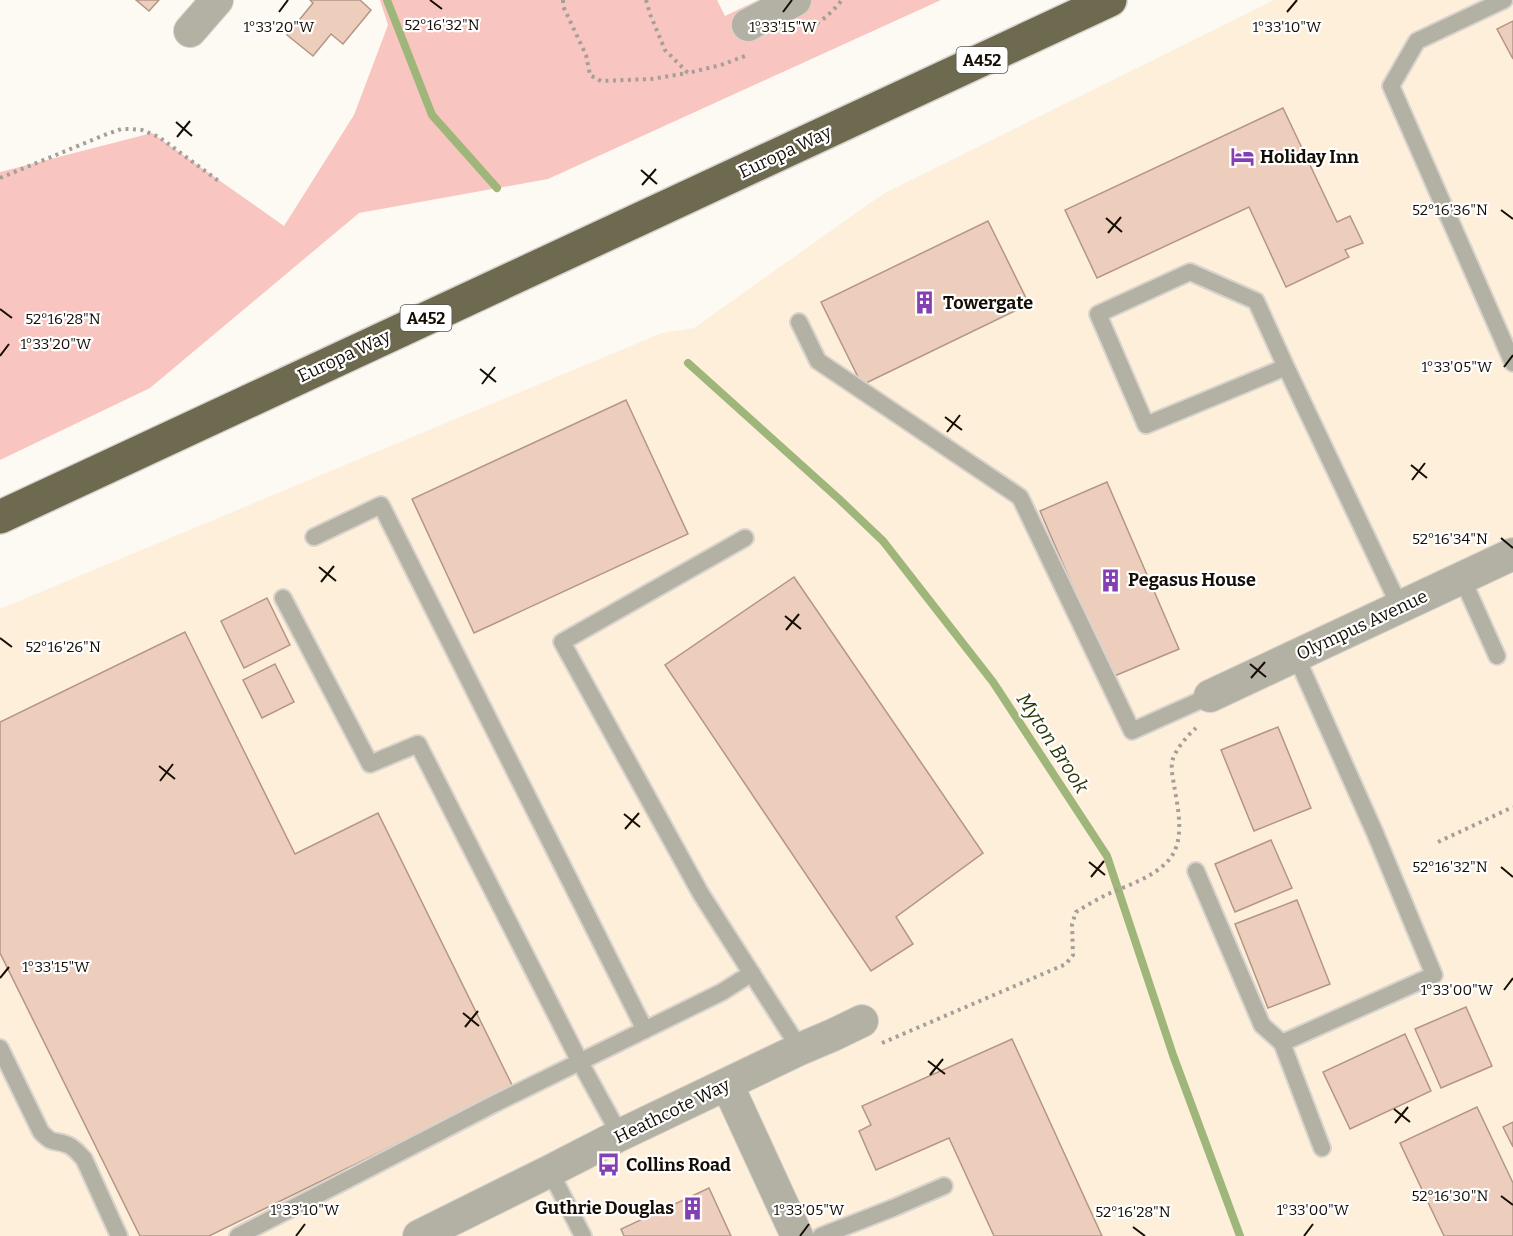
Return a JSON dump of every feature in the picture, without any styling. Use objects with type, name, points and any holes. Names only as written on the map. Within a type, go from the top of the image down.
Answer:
[{"type":"highway","name":"Europa Way","points":[[853,121],[1084,0]]},
{"type":"highway","name":"Europa Way","points":[[0,518],[1110,0]]},
{"type":"street","points":[[190,31],[217,0]]},
{"type":"street","points":[[748,25],[795,0]]},
{"type":"street","name":"Olympus Avenue","points":[[1210,696],[1513,554]]},
{"type":"street","name":"Heathcote Way","points":[[419,1236],[800,1049],[832,1035],[869,1033]]},
{"type":"street","points":[[727,1084],[797,1236]]},
{"type":"lane","points":[[1504,0],[1417,41],[1391,86],[1513,363]]},
{"type":"lane","points":[[1286,367],[1146,425],[1098,314],[1190,272],[1256,301],[1400,607]]},
{"type":"lane","points":[[799,322],[818,361],[1020,497],[1132,731],[1210,696]]},
{"type":"lane","points":[[315,537],[381,504],[645,1030]]},
{"type":"lane","points":[[745,538],[562,642],[700,894],[800,1049]]},
{"type":"lane","points":[[1462,578],[1497,656]]},
{"type":"lane","points":[[283,598],[370,764],[418,744],[620,1136]]},
{"type":"lane","points":[[1282,1043],[1434,975],[1375,833],[1296,656]]},
{"type":"lane","points":[[1196,871],[1262,1025],[1282,1043],[1322,1148]]},
{"type":"lane","points":[[238,1236],[722,992],[752,973]]},
{"type":"lane","points":[[0,1048],[41,1132],[49,1141],[68,1145],[78,1151],[84,1159],[120,1236]]},
{"type":"lane","points":[[550,1172],[583,1236]]},
{"type":"lane","points":[[821,1236],[944,1186]]},
{"type":"path","points":[[563,0],[563,6],[586,55],[590,75],[600,81],[651,79],[688,73]]},
{"type":"path","points":[[0,178],[102,136],[121,129],[131,129],[142,130],[159,137],[220,182]]},
{"type":"path","points":[[869,1033],[1066,964],[1073,955],[1072,924],[1076,912],[1154,873],[1176,851],[1179,838],[1178,808],[1172,762],[1188,736],[1203,721],[1210,696]]},
{"type":"path","points":[[1438,842],[1513,807]]},
{"type":"shaded area","points":[[380,0],[717,0],[725,16],[758,0],[941,0],[548,179],[359,213],[150,388],[0,460],[0,172],[152,133],[284,226],[354,115],[388,25]]},
{"type":"shaded area","points":[[1274,0],[1513,0],[1513,1236],[0,1236],[0,609],[662,333],[694,328],[883,194]]},
{"type":"building","points":[[136,0],[159,0],[149,11]]},
{"type":"building","points":[[310,0],[360,0],[371,10],[343,44],[331,34],[313,56],[287,35],[313,3]]},
{"type":"building","points":[[1513,21],[1513,59],[1497,29]]},
{"type":"building","name":"Holiday Inn","points":[[1283,108],[1337,222],[1350,216],[1363,243],[1345,250],[1349,257],[1286,287],[1249,207],[1097,278],[1065,210]]},
{"type":"building","name":"Towergate","points":[[988,221],[1029,304],[862,385],[821,302]]},
{"type":"building","points":[[626,400],[688,534],[474,633],[412,499]]},
{"type":"building","name":"Pegasus House","points":[[1107,482],[1179,649],[1112,677],[1040,511]]},
{"type":"building","points":[[794,577],[983,853],[896,917],[913,944],[871,971],[665,665]]},
{"type":"building","points":[[267,598],[290,645],[244,668],[221,621]]},
{"type":"building","points":[[185,632],[295,854],[378,813],[513,1087],[209,1236],[140,1236],[0,953],[0,722]]},
{"type":"building","points":[[275,664],[294,702],[262,718],[243,680]]},
{"type":"building","points":[[1278,727],[1311,808],[1254,831],[1221,750]]},
{"type":"building","points":[[1271,840],[1292,888],[1235,912],[1215,864]]},
{"type":"building","points":[[1297,900],[1330,984],[1268,1008],[1235,924]]},
{"type":"building","points":[[1466,1007],[1492,1066],[1441,1088],[1415,1029]]},
{"type":"building","points":[[1405,1034],[1431,1091],[1350,1129],[1323,1072]]},
{"type":"building","points":[[1012,1039],[1102,1236],[994,1236],[949,1138],[876,1170],[859,1131],[871,1125],[862,1106]]},
{"type":"building","points":[[1477,1107],[1513,1183],[1513,1236],[1444,1236],[1400,1143]]},
{"type":"building","points":[[1513,1122],[1513,1147],[1503,1127]]},
{"type":"building","name":"Guthrie Douglas","points":[[709,1188],[731,1236],[624,1236],[621,1229]]},
{"type":"waterway","name":"Myton Brook","points":[[387,0],[432,115],[497,188]]},
{"type":"waterway","name":"Myton Brook","points":[[688,363],[883,541],[993,682],[1107,856],[1173,1055],[1240,1236]]},
{"type":"place","name":"Holiday Inn","points":[[1242,157]]},
{"type":"place","name":"Towergate","points":[[925,303]]},
{"type":"place","name":"Pegasus House","points":[[1110,580]]},
{"type":"place","name":"Collins Road","points":[[608,1165]]},
{"type":"place","name":"Guthrie Douglas","points":[[692,1208]]}]
